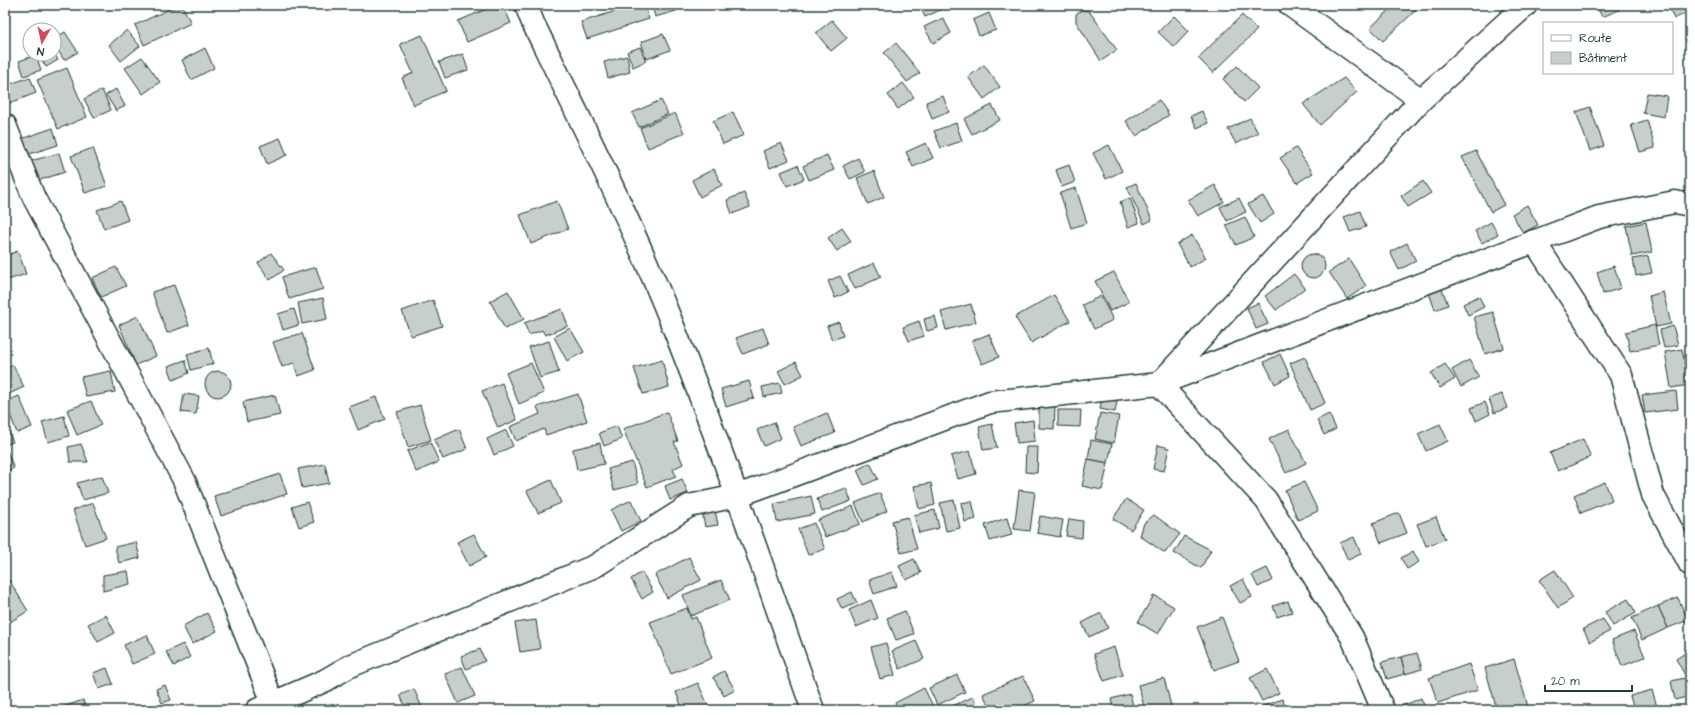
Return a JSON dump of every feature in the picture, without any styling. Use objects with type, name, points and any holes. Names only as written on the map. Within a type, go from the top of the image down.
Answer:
[{"type":"street","points":[[526,5],[533,23],[606,170],[670,320],[737,496],[813,710]]},
{"type":"street","points":[[1290,5],[1421,100]]},
{"type":"street","points":[[1158,384],[1421,100],[1526,5]]},
{"type":"street","points":[[5,125],[34,198],[184,480],[269,708],[324,681],[350,666],[595,566],[689,506],[737,496],[990,402],[1158,384],[1600,217],[1675,202],[1690,205]]},
{"type":"street","points":[[1534,241],[1622,375],[1653,495],[1690,564]]},
{"type":"street","points":[[1158,384],[1266,500],[1352,637],[1384,710]]},
{"type":"building","points":[[178,5],[182,5],[191,23],[144,45],[135,25]]},
{"type":"building","points":[[496,5],[503,5],[511,23],[467,42],[458,21]]},
{"type":"building","points":[[635,5],[644,5],[649,19],[587,39],[581,22]]},
{"type":"building","points":[[652,5],[675,5],[676,11],[655,17]]},
{"type":"building","points":[[919,5],[951,5],[925,17]]},
{"type":"building","points":[[1395,5],[1412,5],[1416,10],[1383,41],[1370,28]]},
{"type":"building","points":[[1596,5],[1617,5],[1619,10],[1602,17]]},
{"type":"building","points":[[1668,5],[1690,5],[1690,11],[1674,19]]},
{"type":"building","points":[[1082,10],[1089,11],[1117,50],[1101,61],[1076,22],[1076,14]]},
{"type":"building","points":[[989,13],[996,30],[979,36],[973,20]]},
{"type":"building","points":[[1242,15],[1257,30],[1213,73],[1198,58]]},
{"type":"building","points":[[1174,16],[1189,31],[1174,47],[1158,32]]},
{"type":"building","points":[[943,18],[951,33],[933,43],[924,27]]},
{"type":"building","points":[[832,20],[847,38],[831,51],[816,33]]},
{"type":"building","points":[[127,30],[140,46],[121,61],[109,45]]},
{"type":"building","points":[[65,32],[78,52],[64,60],[62,57],[62,34]]},
{"type":"building","points":[[663,34],[670,50],[647,59],[641,42]]},
{"type":"building","points":[[422,35],[446,91],[414,105],[402,78],[413,73],[400,44]]},
{"type":"building","points":[[896,43],[920,73],[907,82],[884,53]]},
{"type":"building","points":[[640,47],[646,61],[633,67],[627,52]]},
{"type":"building","points":[[205,48],[214,68],[191,80],[182,60]]},
{"type":"building","points":[[463,54],[468,70],[445,78],[439,62]]},
{"type":"building","points":[[627,56],[630,72],[608,78],[604,62]]},
{"type":"building","points":[[142,57],[160,82],[143,94],[125,68]]},
{"type":"building","points":[[22,60],[22,62],[38,62],[41,70],[24,76],[19,61]]},
{"type":"building","points":[[43,62],[55,62],[46,67]]},
{"type":"building","points":[[984,65],[1000,87],[984,99],[968,77]]},
{"type":"building","points":[[1237,66],[1258,88],[1244,102],[1223,79]]},
{"type":"building","points":[[67,68],[87,117],[58,129],[37,80]]},
{"type":"building","points":[[30,77],[36,93],[10,103],[5,91],[5,86]]},
{"type":"building","points":[[1344,78],[1357,92],[1320,125],[1303,104]]},
{"type":"building","points":[[903,83],[914,97],[898,109],[888,95]]},
{"type":"building","points":[[116,89],[125,106],[116,111],[106,95]]},
{"type":"building","points":[[102,90],[111,110],[94,118],[84,99]]},
{"type":"building","points":[[1647,93],[1667,96],[1664,117],[1643,113]]},
{"type":"building","points":[[943,96],[949,112],[932,119],[926,102]]},
{"type":"building","points":[[661,100],[668,114],[639,127],[632,113]]},
{"type":"building","points":[[1159,100],[1169,115],[1136,136],[1126,121]]},
{"type":"building","points":[[992,105],[1000,120],[972,134],[964,119]]},
{"type":"building","points":[[1590,107],[1604,146],[1590,151],[1576,112]]},
{"type":"building","points":[[1202,111],[1208,123],[1197,128],[1191,116]]},
{"type":"building","points":[[733,112],[744,135],[723,144],[713,121]]},
{"type":"building","points":[[675,113],[684,133],[648,148],[640,128]]},
{"type":"building","points":[[1250,118],[1258,133],[1236,144],[1228,129]]},
{"type":"building","points":[[1647,120],[1655,148],[1640,152],[1631,125]]},
{"type":"building","points":[[956,123],[962,141],[941,148],[934,131]]},
{"type":"building","points":[[53,128],[58,145],[26,155],[21,139]]},
{"type":"building","points":[[280,138],[287,155],[267,164],[260,146]]},
{"type":"building","points":[[781,143],[789,160],[770,168],[763,151]]},
{"type":"building","points":[[926,143],[933,158],[913,167],[906,152]]},
{"type":"building","points":[[1109,145],[1122,171],[1106,179],[1093,153]]},
{"type":"building","points":[[93,148],[107,186],[85,193],[71,156]]},
{"type":"building","points":[[1296,148],[1313,173],[1297,183],[1280,158]]},
{"type":"building","points":[[1476,151],[1504,205],[1491,212],[1462,157]]},
{"type":"building","points":[[59,153],[65,172],[37,181],[31,161]]},
{"type":"building","points":[[827,155],[834,170],[809,180],[803,166]]},
{"type":"building","points":[[858,158],[865,172],[850,179],[843,166]]},
{"type":"building","points":[[798,165],[804,179],[787,186],[781,172]]},
{"type":"building","points":[[1069,165],[1075,182],[1062,187],[1056,170]]},
{"type":"building","points":[[714,169],[722,185],[700,197],[692,180]]},
{"type":"building","points":[[874,171],[884,197],[868,204],[857,178]]},
{"type":"building","points":[[1423,181],[1431,193],[1408,207],[1401,196]]},
{"type":"building","points":[[1136,183],[1152,220],[1144,224],[1127,187]]},
{"type":"building","points":[[1215,185],[1224,202],[1198,216],[1188,200]]},
{"type":"building","points":[[1076,188],[1087,223],[1071,228],[1060,193]]},
{"type":"building","points":[[744,193],[750,207],[732,214],[727,200]]},
{"type":"building","points":[[1263,196],[1274,214],[1260,223],[1248,204]]},
{"type":"building","points":[[1130,198],[1139,223],[1128,227],[1120,202]]},
{"type":"building","points":[[1239,198],[1246,212],[1227,221],[1220,207]]},
{"type":"building","points":[[121,201],[128,220],[104,229],[97,210]]},
{"type":"building","points":[[557,201],[568,229],[531,244],[520,215]]},
{"type":"building","points":[[1527,205],[1538,225],[1523,233],[1512,214]]},
{"type":"building","points":[[1360,211],[1366,227],[1350,232],[1344,217]]},
{"type":"building","points":[[1245,217],[1254,237],[1236,245],[1226,225]]},
{"type":"building","points":[[1491,222],[1498,234],[1482,243],[1475,231]]},
{"type":"building","points":[[1646,222],[1652,252],[1632,256],[1626,226]]},
{"type":"building","points":[[842,228],[851,241],[837,251],[828,238]]},
{"type":"building","points":[[1192,235],[1206,258],[1190,267],[1177,244]]},
{"type":"building","points":[[1407,243],[1416,261],[1399,270],[1390,252]]},
{"type":"building","points":[[18,251],[26,274],[5,281],[5,256]]},
{"type":"building","points":[[271,253],[284,270],[270,280],[258,263]]},
{"type":"building","points":[[1313,254],[1318,255],[1324,261],[1324,271],[1318,277],[1313,278],[1308,277],[1302,271],[1301,266],[1302,261],[1308,255]]},
{"type":"building","points":[[1648,256],[1652,273],[1636,276],[1633,259]]},
{"type":"building","points":[[1349,259],[1366,286],[1347,299],[1329,272]]},
{"type":"building","points":[[874,263],[881,277],[855,289],[848,275]]},
{"type":"building","points":[[1614,266],[1621,288],[1603,294],[1597,272]]},
{"type":"building","points":[[116,267],[126,286],[101,297],[92,278]]},
{"type":"building","points":[[316,267],[323,289],[289,299],[282,277]]},
{"type":"building","points":[[1114,272],[1129,302],[1110,311],[1095,281]]},
{"type":"building","points":[[1294,274],[1305,288],[1276,310],[1265,296]]},
{"type":"building","points":[[840,276],[848,292],[835,298],[828,281]]},
{"type":"building","points":[[174,285],[189,325],[167,333],[152,292]]},
{"type":"building","points":[[1442,289],[1448,305],[1435,310],[1429,293]]},
{"type":"building","points":[[508,291],[524,319],[505,329],[490,301]]},
{"type":"building","points":[[1663,292],[1671,324],[1656,327],[1649,296]]},
{"type":"building","points":[[1054,295],[1070,321],[1031,343],[1015,317]]},
{"type":"building","points":[[1101,296],[1113,320],[1094,329],[1082,305]]},
{"type":"building","points":[[1479,296],[1484,307],[1468,315],[1463,304]]},
{"type":"building","points":[[323,298],[327,319],[302,324],[298,303]]},
{"type":"building","points":[[433,300],[442,326],[411,336],[402,311]]},
{"type":"building","points":[[1258,303],[1268,324],[1256,329],[1247,308]]},
{"type":"building","points":[[971,304],[976,322],[946,330],[941,312]]},
{"type":"building","points":[[294,309],[299,325],[283,330],[278,314]]},
{"type":"building","points":[[562,309],[568,326],[545,335],[542,330],[529,335],[524,323]]},
{"type":"building","points":[[1493,312],[1504,348],[1485,354],[1474,317]]},
{"type":"building","points":[[138,316],[156,356],[136,365],[119,325]]},
{"type":"building","points":[[935,316],[938,328],[927,331],[924,319]]},
{"type":"building","points":[[919,321],[924,336],[909,341],[903,327]]},
{"type":"building","points":[[839,322],[843,336],[832,340],[827,326]]},
{"type":"building","points":[[1655,325],[1659,345],[1630,351],[1626,332]]},
{"type":"building","points":[[1673,326],[1678,345],[1664,348],[1660,330]]},
{"type":"building","points":[[570,328],[584,352],[567,361],[554,337]]},
{"type":"building","points":[[763,328],[769,344],[743,354],[736,338]]},
{"type":"building","points":[[302,333],[315,370],[298,376],[294,363],[282,367],[273,342]]},
{"type":"building","points":[[989,334],[999,357],[982,364],[972,341]]},
{"type":"building","points":[[549,341],[559,372],[540,378],[529,347]]},
{"type":"building","points":[[209,348],[213,364],[191,370],[187,354]]},
{"type":"building","points":[[1682,349],[1689,385],[1671,388],[1665,352]]},
{"type":"building","points":[[1280,354],[1290,376],[1275,384],[1264,362]]},
{"type":"building","points":[[1305,357],[1325,403],[1310,410],[1290,363]]},
{"type":"building","points":[[185,360],[189,373],[173,380],[168,366]]},
{"type":"building","points":[[662,360],[669,387],[643,394],[634,368]]},
{"type":"building","points":[[1469,360],[1479,377],[1461,387],[1452,370]]},
{"type":"building","points":[[796,362],[803,375],[785,384],[778,371]]},
{"type":"building","points":[[531,363],[544,393],[519,404],[506,373]]},
{"type":"building","points":[[1445,364],[1455,379],[1440,388],[1431,373]]},
{"type":"building","points":[[13,365],[24,387],[9,394],[5,385],[5,369]]},
{"type":"building","points":[[111,371],[115,392],[86,397],[81,377]]},
{"type":"building","points":[[218,371],[228,374],[231,384],[228,394],[218,397],[208,394],[205,384],[208,374]]},
{"type":"building","points":[[749,381],[754,398],[726,407],[721,389]]},
{"type":"building","points":[[502,383],[517,420],[498,428],[482,391]]},
{"type":"building","points":[[780,383],[782,393],[764,397],[762,387]]},
{"type":"building","points":[[1676,391],[1678,409],[1645,413],[1642,395]]},
{"type":"building","points":[[184,394],[199,396],[196,414],[181,412]]},
{"type":"building","points":[[578,394],[587,421],[546,435],[544,429],[516,441],[510,427],[540,414],[537,407]]},
{"type":"building","points":[[1502,394],[1507,408],[1494,413],[1489,399]]},
{"type":"building","points":[[275,395],[280,415],[247,422],[243,402]]},
{"type":"building","points":[[19,396],[32,427],[17,433],[5,402]]},
{"type":"building","points":[[376,397],[385,419],[358,430],[349,407]]},
{"type":"building","points":[[1102,397],[1117,401],[1115,412],[1100,409]]},
{"type":"building","points":[[91,401],[101,425],[77,435],[67,410]]},
{"type":"building","points":[[1485,402],[1490,414],[1476,421],[1471,408]]},
{"type":"building","points":[[420,405],[431,440],[408,447],[397,412]]},
{"type":"building","points":[[1039,406],[1055,406],[1054,429],[1039,428]]},
{"type":"building","points":[[1058,410],[1081,410],[1080,427],[1058,426]]},
{"type":"building","points":[[667,412],[678,441],[674,442],[683,464],[673,469],[676,476],[647,487],[623,429]]},
{"type":"building","points":[[827,413],[835,433],[801,446],[793,427]]},
{"type":"building","points":[[1100,413],[1119,416],[1114,443],[1095,439]]},
{"type":"building","points":[[1329,414],[1336,429],[1324,435],[1317,420]]},
{"type":"building","points":[[64,416],[69,436],[48,442],[42,422]]},
{"type":"building","points":[[1033,420],[1035,441],[1017,443],[1014,423]]},
{"type":"building","points":[[774,422],[781,438],[764,446],[757,430]]},
{"type":"building","points":[[5,424],[13,442],[5,445]]},
{"type":"building","points":[[992,424],[997,448],[983,450],[979,427]]},
{"type":"building","points":[[1440,424],[1448,441],[1426,451],[1418,434]]},
{"type":"building","points":[[617,426],[622,439],[604,446],[599,433]]},
{"type":"building","points":[[459,429],[467,449],[443,459],[434,440]]},
{"type":"building","points":[[1289,429],[1306,463],[1286,473],[1269,439]]},
{"type":"building","points":[[506,430],[513,446],[494,455],[487,439]]},
{"type":"building","points":[[1583,439],[1591,457],[1558,471],[1550,453]]},
{"type":"building","points":[[1091,440],[1112,444],[1108,463],[1088,459]]},
{"type":"building","points":[[430,442],[439,462],[416,472],[407,451]]},
{"type":"building","points":[[600,443],[604,464],[577,470],[573,449]]},
{"type":"building","points":[[81,444],[88,462],[70,462],[68,447]]},
{"type":"building","points":[[1158,445],[1169,448],[1164,471],[1153,469]]},
{"type":"building","points":[[1026,447],[1038,447],[1037,473],[1025,472]]},
{"type":"building","points":[[6,449],[14,468],[5,472],[5,450]]},
{"type":"building","points":[[970,451],[976,474],[958,479],[951,456]]},
{"type":"building","points":[[1088,459],[1108,463],[1102,490],[1082,486]]},
{"type":"building","points":[[632,462],[638,484],[614,490],[608,469]]},
{"type":"building","points":[[870,463],[878,479],[864,485],[857,470]]},
{"type":"building","points":[[325,464],[329,483],[302,488],[298,469]]},
{"type":"building","points":[[280,474],[287,494],[221,516],[214,496]]},
{"type":"building","points":[[102,476],[108,493],[83,500],[77,483]]},
{"type":"building","points":[[682,479],[688,493],[670,500],[665,486]]},
{"type":"building","points":[[551,480],[561,503],[538,513],[527,491]]},
{"type":"building","points":[[1304,482],[1318,511],[1298,520],[1285,490]]},
{"type":"building","points":[[1605,482],[1612,500],[1581,513],[1574,495]]},
{"type":"building","points":[[931,483],[935,505],[919,509],[914,486]]},
{"type":"building","points":[[846,488],[851,501],[822,512],[817,499]]},
{"type":"building","points":[[1019,490],[1035,492],[1030,531],[1014,529]]},
{"type":"building","points":[[880,493],[887,511],[863,522],[855,503]]},
{"type":"building","points":[[811,496],[815,514],[777,522],[774,504]]},
{"type":"building","points":[[1126,499],[1144,510],[1131,530],[1113,519]]},
{"type":"building","points":[[631,500],[641,521],[621,531],[611,510]]},
{"type":"building","points":[[954,500],[960,528],[946,531],[940,503]]},
{"type":"building","points":[[972,501],[976,519],[965,522],[961,503]]},
{"type":"building","points":[[307,502],[314,522],[299,527],[292,507]]},
{"type":"building","points":[[93,503],[106,538],[85,545],[73,510]]},
{"type":"building","points":[[853,506],[860,524],[825,537],[818,520]]},
{"type":"building","points":[[715,510],[718,525],[705,527],[702,512]]},
{"type":"building","points":[[935,510],[939,528],[919,533],[914,515]]},
{"type":"building","points":[[1399,513],[1407,533],[1381,543],[1373,523]]},
{"type":"building","points":[[1154,515],[1180,534],[1165,553],[1140,536],[1144,523]]},
{"type":"building","points":[[1040,516],[1063,520],[1060,537],[1037,533]]},
{"type":"building","points":[[908,517],[917,549],[901,553],[892,521]]},
{"type":"building","points":[[1436,517],[1445,539],[1426,546],[1417,524]]},
{"type":"building","points":[[1007,518],[1012,535],[990,541],[985,525]]},
{"type":"building","points":[[1069,519],[1083,521],[1082,538],[1066,536]]},
{"type":"building","points":[[814,523],[825,549],[808,555],[798,529]]},
{"type":"building","points":[[474,534],[486,557],[469,566],[457,542]]},
{"type":"building","points":[[1184,536],[1211,550],[1201,568],[1174,553]]},
{"type":"building","points":[[1354,537],[1361,554],[1348,560],[1340,543]]},
{"type":"building","points":[[136,542],[140,558],[119,563],[115,547]]},
{"type":"building","points":[[1413,551],[1419,562],[1407,569],[1401,558]]},
{"type":"building","points":[[689,557],[701,580],[667,598],[655,575]]},
{"type":"building","points":[[914,559],[921,573],[906,580],[899,566]]},
{"type":"building","points":[[1267,568],[1273,580],[1258,587],[1252,575]]},
{"type":"building","points":[[1555,570],[1573,598],[1558,608],[1539,580]]},
{"type":"building","points":[[128,571],[130,584],[103,591],[103,575]]},
{"type":"building","points":[[642,572],[653,592],[642,599],[631,579]]},
{"type":"building","points":[[892,572],[897,586],[874,594],[869,580]]},
{"type":"building","points":[[1243,579],[1252,597],[1240,603],[1230,586]]},
{"type":"building","points":[[9,580],[28,611],[10,622],[5,614],[5,583]]},
{"type":"building","points":[[721,580],[730,600],[691,616],[683,595]]},
{"type":"building","points":[[852,592],[857,603],[842,609],[837,599]]},
{"type":"building","points":[[1154,595],[1174,607],[1158,634],[1138,622]]},
{"type":"building","points":[[1678,598],[1688,620],[1668,628],[1658,606]]},
{"type":"building","points":[[1628,599],[1636,613],[1613,626],[1605,612]]},
{"type":"building","points":[[871,600],[878,618],[856,627],[849,610]]},
{"type":"building","points":[[1288,601],[1292,612],[1277,617],[1273,606]]},
{"type":"building","points":[[1658,606],[1668,628],[1642,640],[1632,618]]},
{"type":"building","points":[[687,608],[691,619],[696,617],[712,658],[671,674],[650,622]]},
{"type":"building","points":[[905,611],[914,634],[896,640],[887,618]]},
{"type":"building","points":[[207,613],[217,631],[192,644],[183,626]]},
{"type":"building","points":[[1101,613],[1108,628],[1089,637],[1082,623]]},
{"type":"building","points":[[106,615],[115,633],[98,642],[88,624]]},
{"type":"building","points":[[1222,617],[1239,661],[1214,670],[1197,627]]},
{"type":"building","points":[[1603,619],[1610,631],[1590,642],[1583,629]]},
{"type":"building","points":[[536,620],[540,649],[520,652],[515,623]]},
{"type":"building","points":[[1634,631],[1645,657],[1622,666],[1612,640]]},
{"type":"building","points":[[147,635],[155,654],[132,664],[124,645]]},
{"type":"building","points":[[916,641],[924,659],[900,669],[892,651]]},
{"type":"building","points":[[886,643],[895,675],[880,679],[871,647]]},
{"type":"building","points":[[183,644],[190,657],[174,666],[166,652]]},
{"type":"building","points":[[1114,647],[1123,675],[1104,681],[1094,654]]},
{"type":"building","points":[[480,649],[485,661],[466,669],[461,656]]},
{"type":"building","points":[[1690,650],[1690,672],[1685,675],[1676,659]]},
{"type":"building","points":[[1417,653],[1422,669],[1405,674],[1401,657]]},
{"type":"building","points":[[1401,657],[1405,674],[1387,679],[1382,662]]},
{"type":"building","points":[[1514,659],[1529,710],[1497,710],[1485,668]]},
{"type":"building","points":[[1469,664],[1478,690],[1438,703],[1429,678]]},
{"type":"building","points":[[462,667],[475,696],[458,703],[445,674]]},
{"type":"building","points":[[107,668],[113,684],[99,689],[93,673]]},
{"type":"building","points":[[1267,669],[1279,693],[1262,701],[1250,678]]},
{"type":"building","points":[[724,671],[735,690],[724,696],[713,677]]},
{"type":"building","points":[[957,675],[965,692],[937,705],[929,688]]},
{"type":"building","points":[[1023,676],[1035,701],[1015,710],[991,710],[983,694]]},
{"type":"building","points":[[1690,677],[1690,696],[1675,700],[1671,681]]},
{"type":"building","points":[[1164,678],[1172,710],[1145,710],[1138,685]]},
{"type":"building","points":[[698,683],[710,710],[683,710],[676,692]]},
{"type":"building","points":[[165,685],[171,700],[162,703],[156,689]]},
{"type":"building","points":[[924,688],[933,706],[924,710],[899,710],[895,703]]},
{"type":"building","points":[[414,689],[423,710],[407,710],[400,695]]},
{"type":"building","points":[[1652,690],[1658,710],[1634,710],[1630,696]]},
{"type":"building","points":[[1130,694],[1134,710],[1114,710],[1111,699]]},
{"type":"building","points":[[973,697],[979,710],[943,710]]},
{"type":"building","points":[[1421,698],[1426,710],[1401,710],[1400,707]]},
{"type":"building","points":[[1282,699],[1287,710],[1263,710],[1261,707]]},
{"type":"building","points":[[83,700],[86,710],[57,709]]}]
